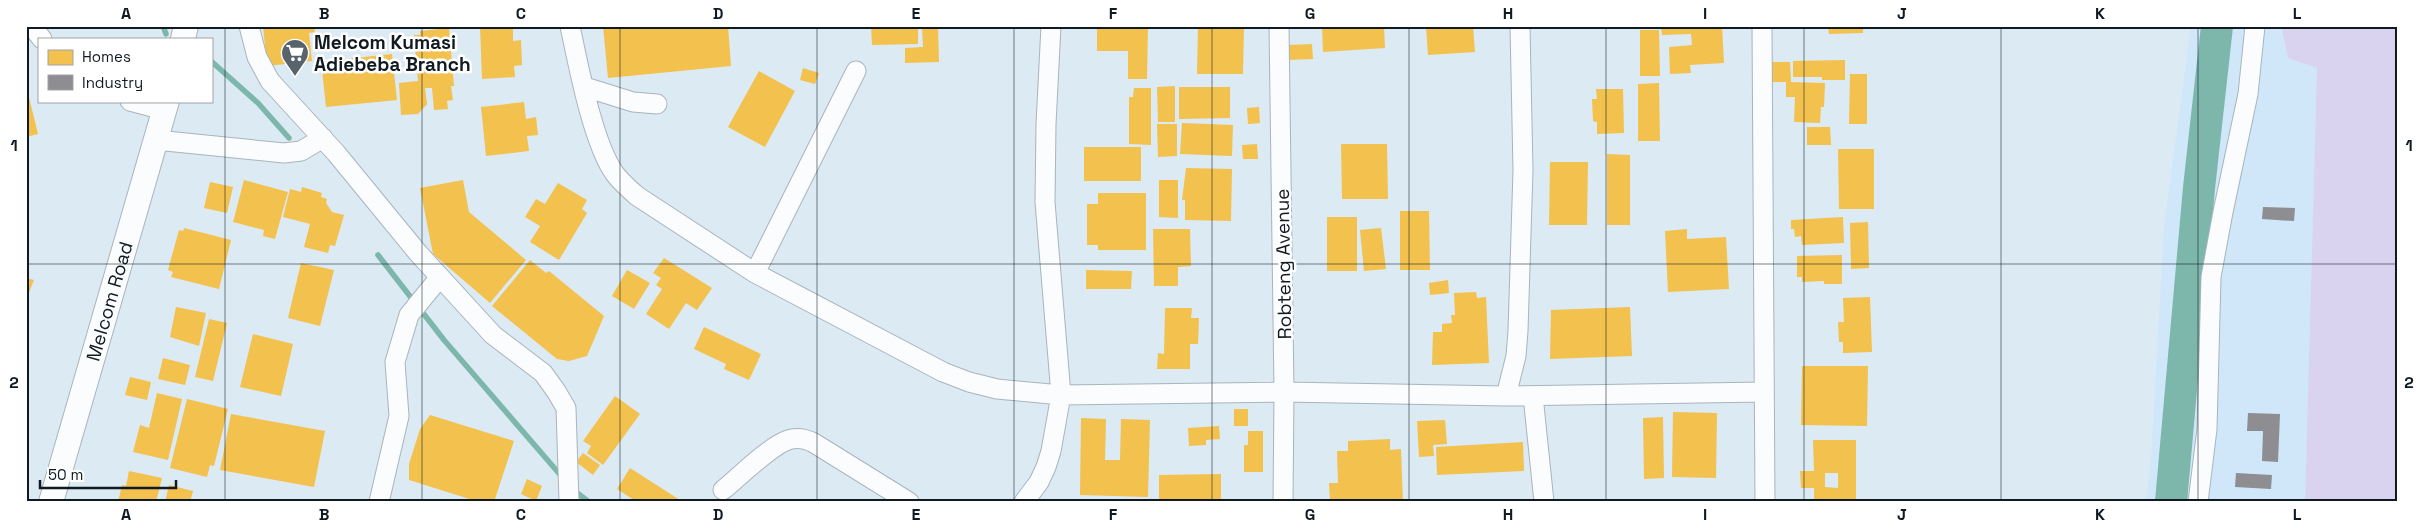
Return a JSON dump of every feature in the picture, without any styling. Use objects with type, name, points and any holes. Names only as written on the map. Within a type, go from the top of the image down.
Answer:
[{"type":"main road","name":"Melcom Road","points":[[51,502],[166,106]]},
{"type":"street","points":[[32,26],[41,38]]},
{"type":"street","points":[[249,26],[262,69],[270,81],[323,138],[440,277],[493,335],[544,373],[566,408],[568,502]]},
{"type":"street","points":[[570,26],[603,150],[614,173],[637,196],[755,273],[943,372],[960,379],[997,389],[1061,394],[1284,392],[1533,396],[1764,392]]},
{"type":"street","points":[[1024,502],[1039,482],[1052,451],[1061,394],[1045,202],[1046,124],[1051,26]]},
{"type":"street","name":"Robteng Avenue","points":[[1279,26],[1284,392],[1283,502]]},
{"type":"street","points":[[1506,396],[1516,356],[1518,331],[1523,170],[1520,26]]},
{"type":"street","points":[[1762,26],[1765,502]]},
{"type":"street","points":[[2198,502],[2207,429],[2212,277],[2223,212],[2248,94],[2255,26]]},
{"type":"street","points":[[755,273],[856,71]]},
{"type":"street","points":[[585,87],[628,101],[657,104]]},
{"type":"street","points":[[137,102],[166,106]]},
{"type":"street","points":[[156,140],[284,153],[301,151],[323,138]]},
{"type":"street","points":[[379,502],[399,416],[395,362],[408,315],[440,277]]},
{"type":"street","points":[[1533,396],[1544,502]]},
{"type":"street","points":[[723,490],[778,445],[789,439],[802,438],[814,442],[909,502]]},
{"type":"shaded area","points":[[2191,26],[2281,26],[2288,58],[2317,68],[2305,502],[2146,502],[2151,460],[2164,226]]},
{"type":"shaded area","points":[[2281,26],[2397,26],[2397,502],[2305,502],[2317,68],[2288,58]]},
{"type":"building: Homes","points":[[263,26],[314,26],[315,32],[309,33],[312,61],[267,66]]},
{"type":"building: Homes","points":[[480,26],[513,26],[513,41],[521,40],[522,65],[514,66],[515,77],[482,79]]},
{"type":"building: Homes","points":[[603,26],[728,26],[731,66],[608,78]]},
{"type":"building: Homes","points":[[761,26],[789,26],[789,28],[761,29]]},
{"type":"building: Homes","points":[[871,26],[918,26],[918,44],[872,45]]},
{"type":"building: Homes","points":[[1097,26],[1148,26],[1147,79],[1128,79],[1128,51],[1097,51]]},
{"type":"building: Homes","points":[[1198,26],[1244,26],[1243,74],[1197,74]]},
{"type":"building: Homes","points":[[1322,26],[1384,27],[1385,48],[1323,52]]},
{"type":"building: Homes","points":[[1426,26],[1473,26],[1475,52],[1428,55]]},
{"type":"building: Homes","points":[[1661,26],[1722,26],[1724,63],[1690,65],[1691,73],[1670,74],[1669,47],[1692,45],[1691,34],[1662,35]]},
{"type":"building: Homes","points":[[1828,26],[1863,26],[1863,33],[1829,34]]},
{"type":"building: Homes","points":[[938,27],[939,62],[905,63],[905,48],[923,47],[922,28]]},
{"type":"building: Homes","points":[[449,28],[454,86],[451,86],[453,100],[447,101],[448,109],[434,110],[432,88],[425,88],[427,104],[418,114],[401,115],[399,83],[418,81],[414,35],[420,35],[420,31]]},
{"type":"building: Homes","points":[[1640,30],[1659,30],[1660,76],[1640,76]]},
{"type":"building: Homes","points":[[1312,44],[1313,59],[1287,60],[1287,45]]},
{"type":"building: Homes","points":[[392,54],[397,100],[326,107],[322,70],[328,69],[327,61]]},
{"type":"building: Homes","points":[[1845,60],[1845,80],[1822,80],[1822,77],[1793,77],[1793,61]]},
{"type":"building: Homes","points":[[1770,62],[1790,62],[1791,82],[1825,83],[1824,107],[1821,107],[1820,123],[1794,122],[1795,97],[1786,97],[1786,82],[1771,82]]},
{"type":"building: Homes","points":[[803,68],[819,73],[815,84],[800,80]]},
{"type":"building: Homes","points":[[759,71],[795,91],[765,147],[728,127]]},
{"type":"building: Homes","points":[[1850,74],[1867,74],[1867,124],[1849,124]]},
{"type":"building: Homes","points":[[1659,83],[1660,141],[1638,141],[1638,84]]},
{"type":"building: Homes","points":[[26,85],[38,134],[26,137]]},
{"type":"building: Homes","points":[[1175,86],[1175,122],[1158,122],[1157,87]]},
{"type":"building: Homes","points":[[1179,87],[1230,87],[1230,118],[1179,119]]},
{"type":"building: Homes","points":[[1134,88],[1151,88],[1151,145],[1129,144],[1129,97],[1133,97]]},
{"type":"building: Homes","points":[[1596,89],[1623,89],[1624,133],[1597,134],[1597,122],[1593,121],[1592,99],[1597,99]]},
{"type":"building: Homes","points":[[524,102],[526,119],[536,117],[538,135],[527,136],[529,151],[486,156],[481,107]]},
{"type":"building: Homes","points":[[1259,107],[1260,123],[1248,124],[1247,108]]},
{"type":"building: Homes","points":[[1182,123],[1233,125],[1232,156],[1180,154]]},
{"type":"building: Homes","points":[[1157,124],[1177,124],[1177,156],[1158,157]]},
{"type":"building: Homes","points":[[1807,127],[1830,127],[1831,145],[1807,145]]},
{"type":"building: Homes","points":[[1257,144],[1258,159],[1243,159],[1242,145]]},
{"type":"building: Homes","points":[[1341,144],[1387,144],[1388,199],[1342,199]]},
{"type":"building: Homes","points":[[1084,147],[1141,147],[1141,181],[1084,181]]},
{"type":"building: Homes","points":[[1838,149],[1874,149],[1874,209],[1839,209]]},
{"type":"building: Homes","points":[[1607,154],[1630,155],[1630,225],[1607,225]]},
{"type":"building: Homes","points":[[1550,162],[1588,162],[1587,225],[1549,225]]},
{"type":"building: Homes","points":[[1186,168],[1232,169],[1231,221],[1185,220],[1185,200],[1182,200]]},
{"type":"building: Homes","points":[[244,180],[288,192],[275,239],[263,236],[264,230],[233,222]]},
{"type":"building: Homes","points":[[463,180],[469,212],[526,260],[490,303],[433,254],[420,188]]},
{"type":"building: Homes","points":[[1159,180],[1178,180],[1178,218],[1159,217]]},
{"type":"building: Homes","points":[[210,182],[233,187],[227,213],[204,208]]},
{"type":"building: Homes","points":[[558,183],[587,200],[582,209],[587,213],[559,260],[530,242],[540,226],[525,217],[536,199],[545,204]]},
{"type":"building: Homes","points":[[302,187],[322,193],[321,197],[327,199],[326,203],[332,212],[344,215],[335,246],[330,245],[328,253],[304,247],[310,224],[283,217],[290,189],[301,192]]},
{"type":"building: Homes","points":[[1098,193],[1146,193],[1146,250],[1098,250],[1098,245],[1087,245],[1087,204],[1098,204]]},
{"type":"building: Homes","points":[[1400,211],[1429,211],[1430,270],[1400,270]]},
{"type":"building: Homes","points":[[1327,217],[1357,217],[1357,271],[1327,271]]},
{"type":"building: Homes","points":[[1843,217],[1844,243],[1802,245],[1801,236],[1795,237],[1794,229],[1791,229],[1791,220]]},
{"type":"building: Homes","points":[[1868,222],[1869,268],[1851,269],[1850,223]]},
{"type":"building: Homes","points":[[184,228],[231,240],[219,289],[171,277],[173,272],[168,270],[179,230],[183,231]]},
{"type":"building: Homes","points":[[1381,228],[1386,269],[1364,271],[1360,230]]},
{"type":"building: Homes","points":[[1153,229],[1190,229],[1191,266],[1178,267],[1178,286],[1154,286]]},
{"type":"building: Homes","points":[[1687,229],[1687,239],[1726,237],[1729,289],[1668,292],[1665,231]]},
{"type":"building: Homes","points":[[1842,255],[1842,284],[1824,284],[1824,281],[1802,282],[1802,277],[1797,277],[1797,256]]},
{"type":"building: Homes","points":[[664,258],[712,288],[697,310],[686,303],[669,329],[646,314],[662,289],[656,285],[661,278],[653,273]]},
{"type":"building: Homes","points":[[530,260],[546,273],[549,271],[604,316],[587,356],[569,361],[557,359],[492,306]]},
{"type":"building: Homes","points":[[301,263],[334,270],[320,326],[288,318]]},
{"type":"building: Homes","points":[[627,270],[650,283],[634,309],[612,296]]},
{"type":"building: Homes","points":[[1086,270],[1132,271],[1131,289],[1086,289]]},
{"type":"building: Homes","points":[[26,278],[34,280],[26,300]]},
{"type":"building: Homes","points":[[1448,280],[1449,293],[1430,295],[1429,283]]},
{"type":"building: Homes","points":[[1476,292],[1477,298],[1486,297],[1489,363],[1432,365],[1433,332],[1442,332],[1442,324],[1452,323],[1451,315],[1455,315],[1454,293]]},
{"type":"building: Homes","points":[[1870,297],[1872,352],[1843,353],[1843,342],[1839,342],[1838,322],[1844,322],[1843,298]]},
{"type":"building: Homes","points":[[176,307],[206,313],[199,346],[170,337]]},
{"type":"building: Homes","points":[[1630,307],[1632,356],[1550,359],[1551,310]]},
{"type":"building: Homes","points":[[1165,308],[1192,308],[1191,318],[1199,318],[1198,344],[1190,344],[1190,369],[1157,369],[1158,353],[1164,354]]},
{"type":"building: Homes","points":[[209,319],[227,323],[213,381],[195,377]]},
{"type":"building: Homes","points":[[704,327],[761,354],[749,380],[724,369],[726,364],[694,349]]},
{"type":"building: Homes","points":[[253,334],[293,344],[281,396],[240,387]]},
{"type":"building: Homes","points":[[163,358],[190,365],[185,385],[158,379]]},
{"type":"building: Homes","points":[[1802,366],[1868,366],[1867,426],[1801,425]]},
{"type":"building: Homes","points":[[130,377],[151,382],[147,400],[125,395]]},
{"type":"building: Homes","points":[[157,393],[182,399],[168,460],[133,452],[140,425],[149,428]]},
{"type":"building: Homes","points":[[615,396],[640,414],[603,465],[587,453],[591,446],[583,441]]},
{"type":"building: Homes","points":[[187,399],[228,409],[214,466],[210,465],[207,477],[170,468]]},
{"type":"building: Homes","points":[[1234,409],[1248,409],[1248,426],[1234,426]]},
{"type":"building: Homes","points":[[1673,412],[1717,413],[1716,478],[1672,477]]},
{"type":"building: Homes","points":[[231,414],[325,431],[314,487],[220,470]]},
{"type":"building: Homes","points":[[430,415],[514,441],[494,502],[479,502],[409,480],[409,464],[420,429]]},
{"type":"building: Homes","points":[[1663,417],[1664,478],[1644,479],[1643,418]]},
{"type":"building: Homes","points":[[1081,418],[1106,419],[1105,460],[1120,460],[1121,419],[1150,420],[1148,497],[1080,495]]},
{"type":"building: Homes","points":[[1445,420],[1447,444],[1433,445],[1434,456],[1419,457],[1417,421]]},
{"type":"building: Homes","points":[[1219,426],[1220,439],[1206,440],[1206,445],[1189,446],[1188,428]]},
{"type":"building: Homes","points":[[1248,431],[1263,431],[1263,472],[1244,472],[1244,445],[1248,445]]},
{"type":"building: Homes","points":[[1390,439],[1390,450],[1401,449],[1403,502],[1330,502],[1329,483],[1338,483],[1337,451],[1348,451],[1348,441]]},
{"type":"building: Homes","points":[[1813,440],[1856,440],[1856,500],[1814,500],[1814,488],[1801,488],[1800,471],[1814,471]],"holes":[[[1825,473],[1838,473],[1838,488],[1825,487]]]},
{"type":"building: Homes","points":[[1523,442],[1524,471],[1437,475],[1436,447]]},
{"type":"building: Homes","points":[[583,453],[600,465],[593,475],[576,462]]},
{"type":"building: Homes","points":[[630,468],[680,500],[679,502],[637,502],[617,489]]},
{"type":"building: Homes","points":[[129,471],[162,478],[156,502],[118,502],[122,485],[126,486]]},
{"type":"building: Homes","points":[[1221,474],[1221,502],[1159,502],[1159,475]]},
{"type":"building: Homes","points":[[527,479],[542,486],[536,501],[521,494]]},
{"type":"building: Homes","points":[[169,485],[193,491],[190,502],[165,502]]},
{"type":"building: Industry","points":[[2263,207],[2295,208],[2294,221],[2262,219]]},
{"type":"building: Industry","points":[[2248,413],[2280,414],[2278,462],[2262,461],[2263,431],[2247,431]]},
{"type":"building: Industry","points":[[2236,473],[2272,475],[2271,489],[2235,487]]},
{"type":"waterway","points":[[163,26],[166,34]]},
{"type":"waterway","points":[[2171,502],[2199,188],[2217,26]]},
{"type":"waterway","points":[[212,62],[258,103],[289,138]]},
{"type":"waterway","points":[[378,255],[444,340],[563,478]]},
{"type":"waterway","points":[[572,489],[589,502]]},
{"type":"place","name":"Melcom Kumasi Adiebeba Branch","points":[[295,77]]}]
